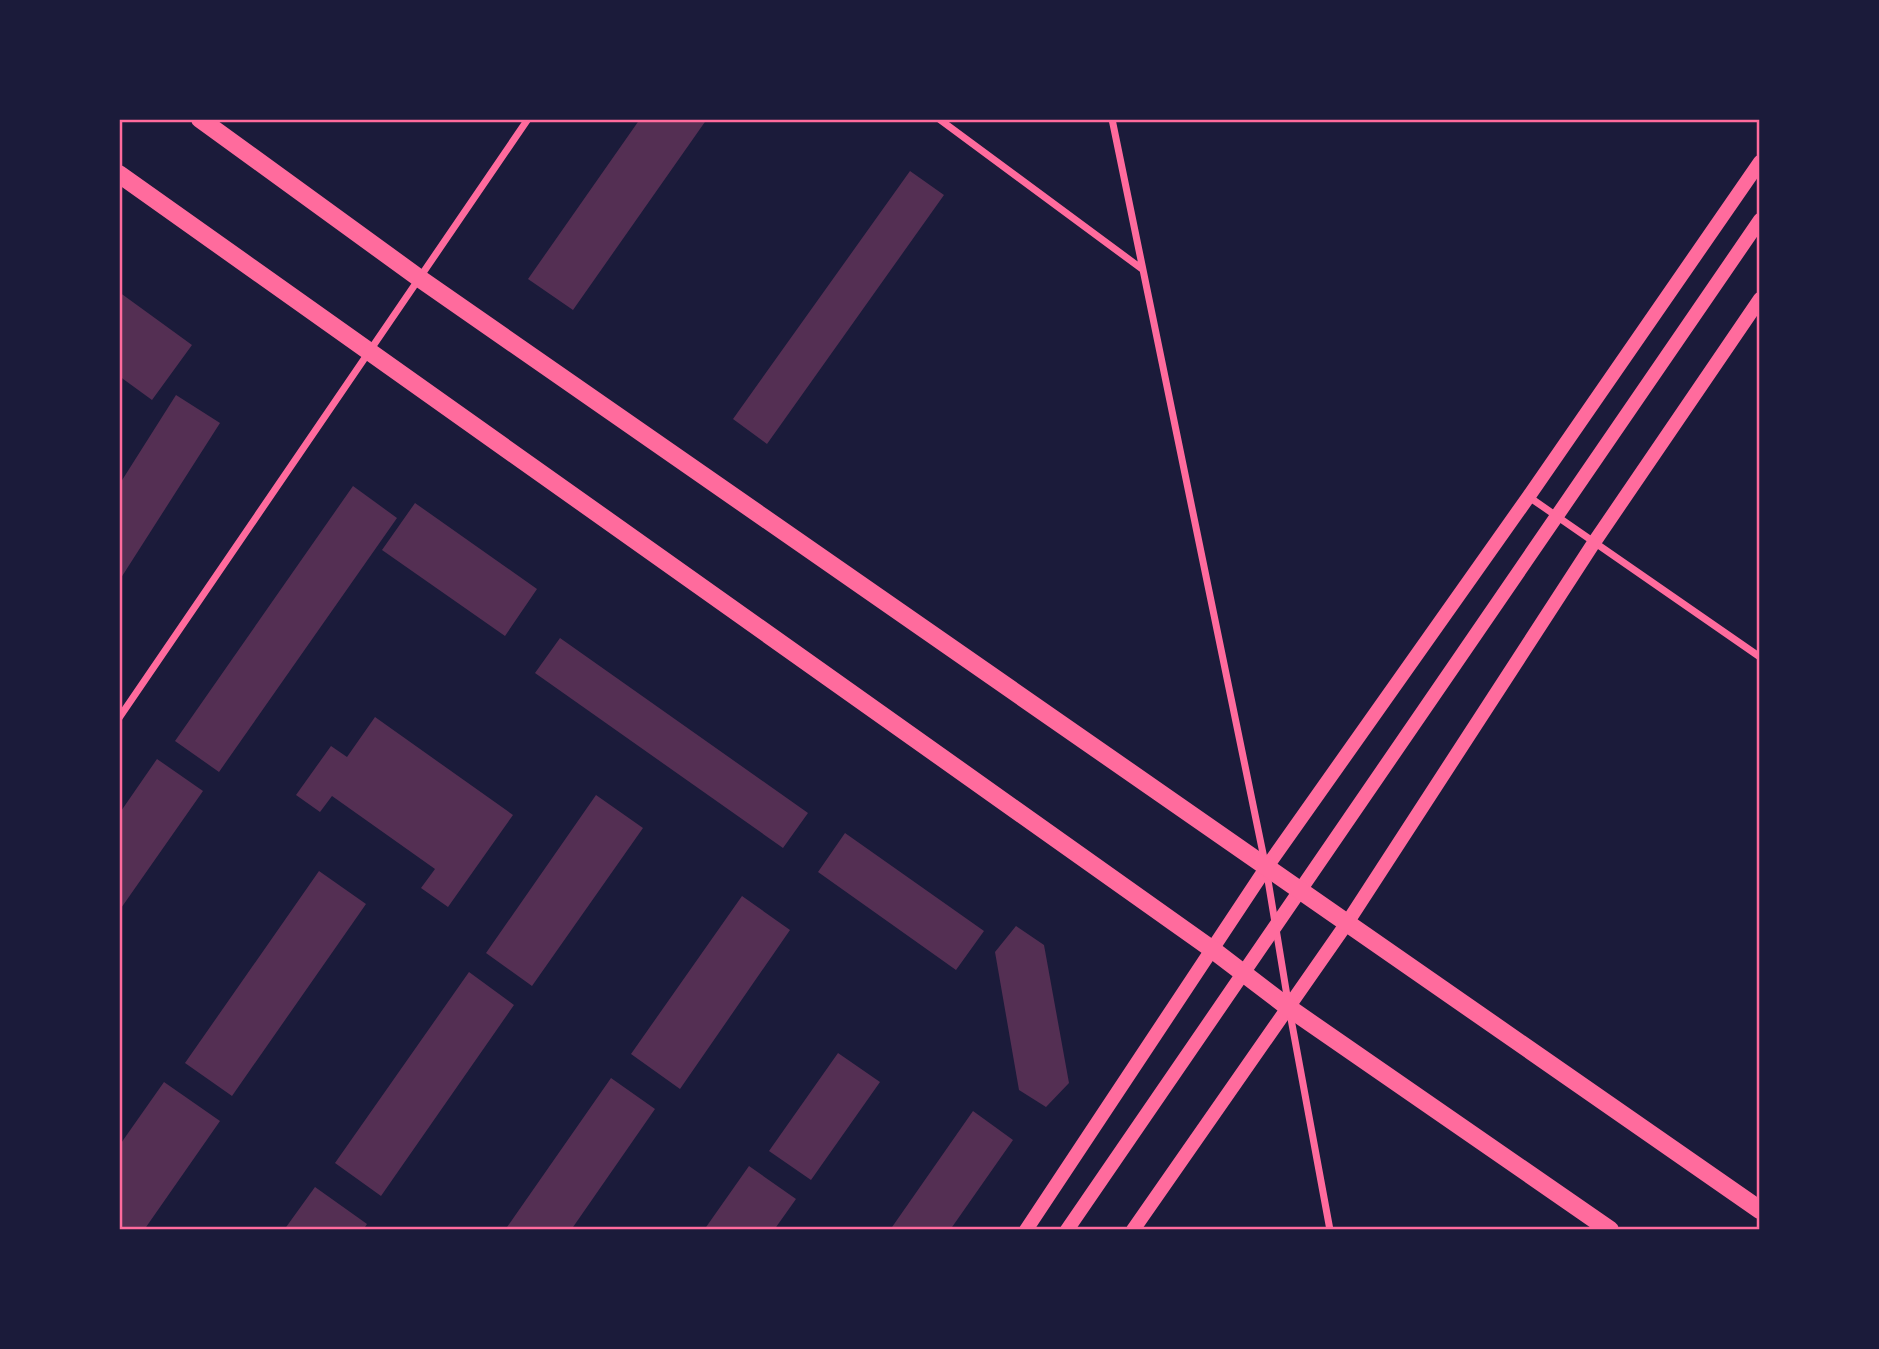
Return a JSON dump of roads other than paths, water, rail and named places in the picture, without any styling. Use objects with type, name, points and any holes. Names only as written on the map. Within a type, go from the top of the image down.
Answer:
[{"type":"main road","points":[[205,120],[419,278],[1760,1210]]},
{"type":"main road","points":[[1026,1230],[1266,868],[1529,496],[1760,162]]},
{"type":"main road","points":[[119,174],[1213,950],[1289,1007],[1610,1230]]},
{"type":"main road","points":[[1067,1230],[1760,220]]},
{"type":"main road","points":[[1133,1230],[1347,923],[1595,541],[1760,299]]},
{"type":"street","points":[[119,718],[528,119]]},
{"type":"street","points":[[939,119],[1142,269]]},
{"type":"street","points":[[1112,119],[1266,868],[1330,1230]]},
{"type":"street","points":[[1529,496],[1760,657]]}]
